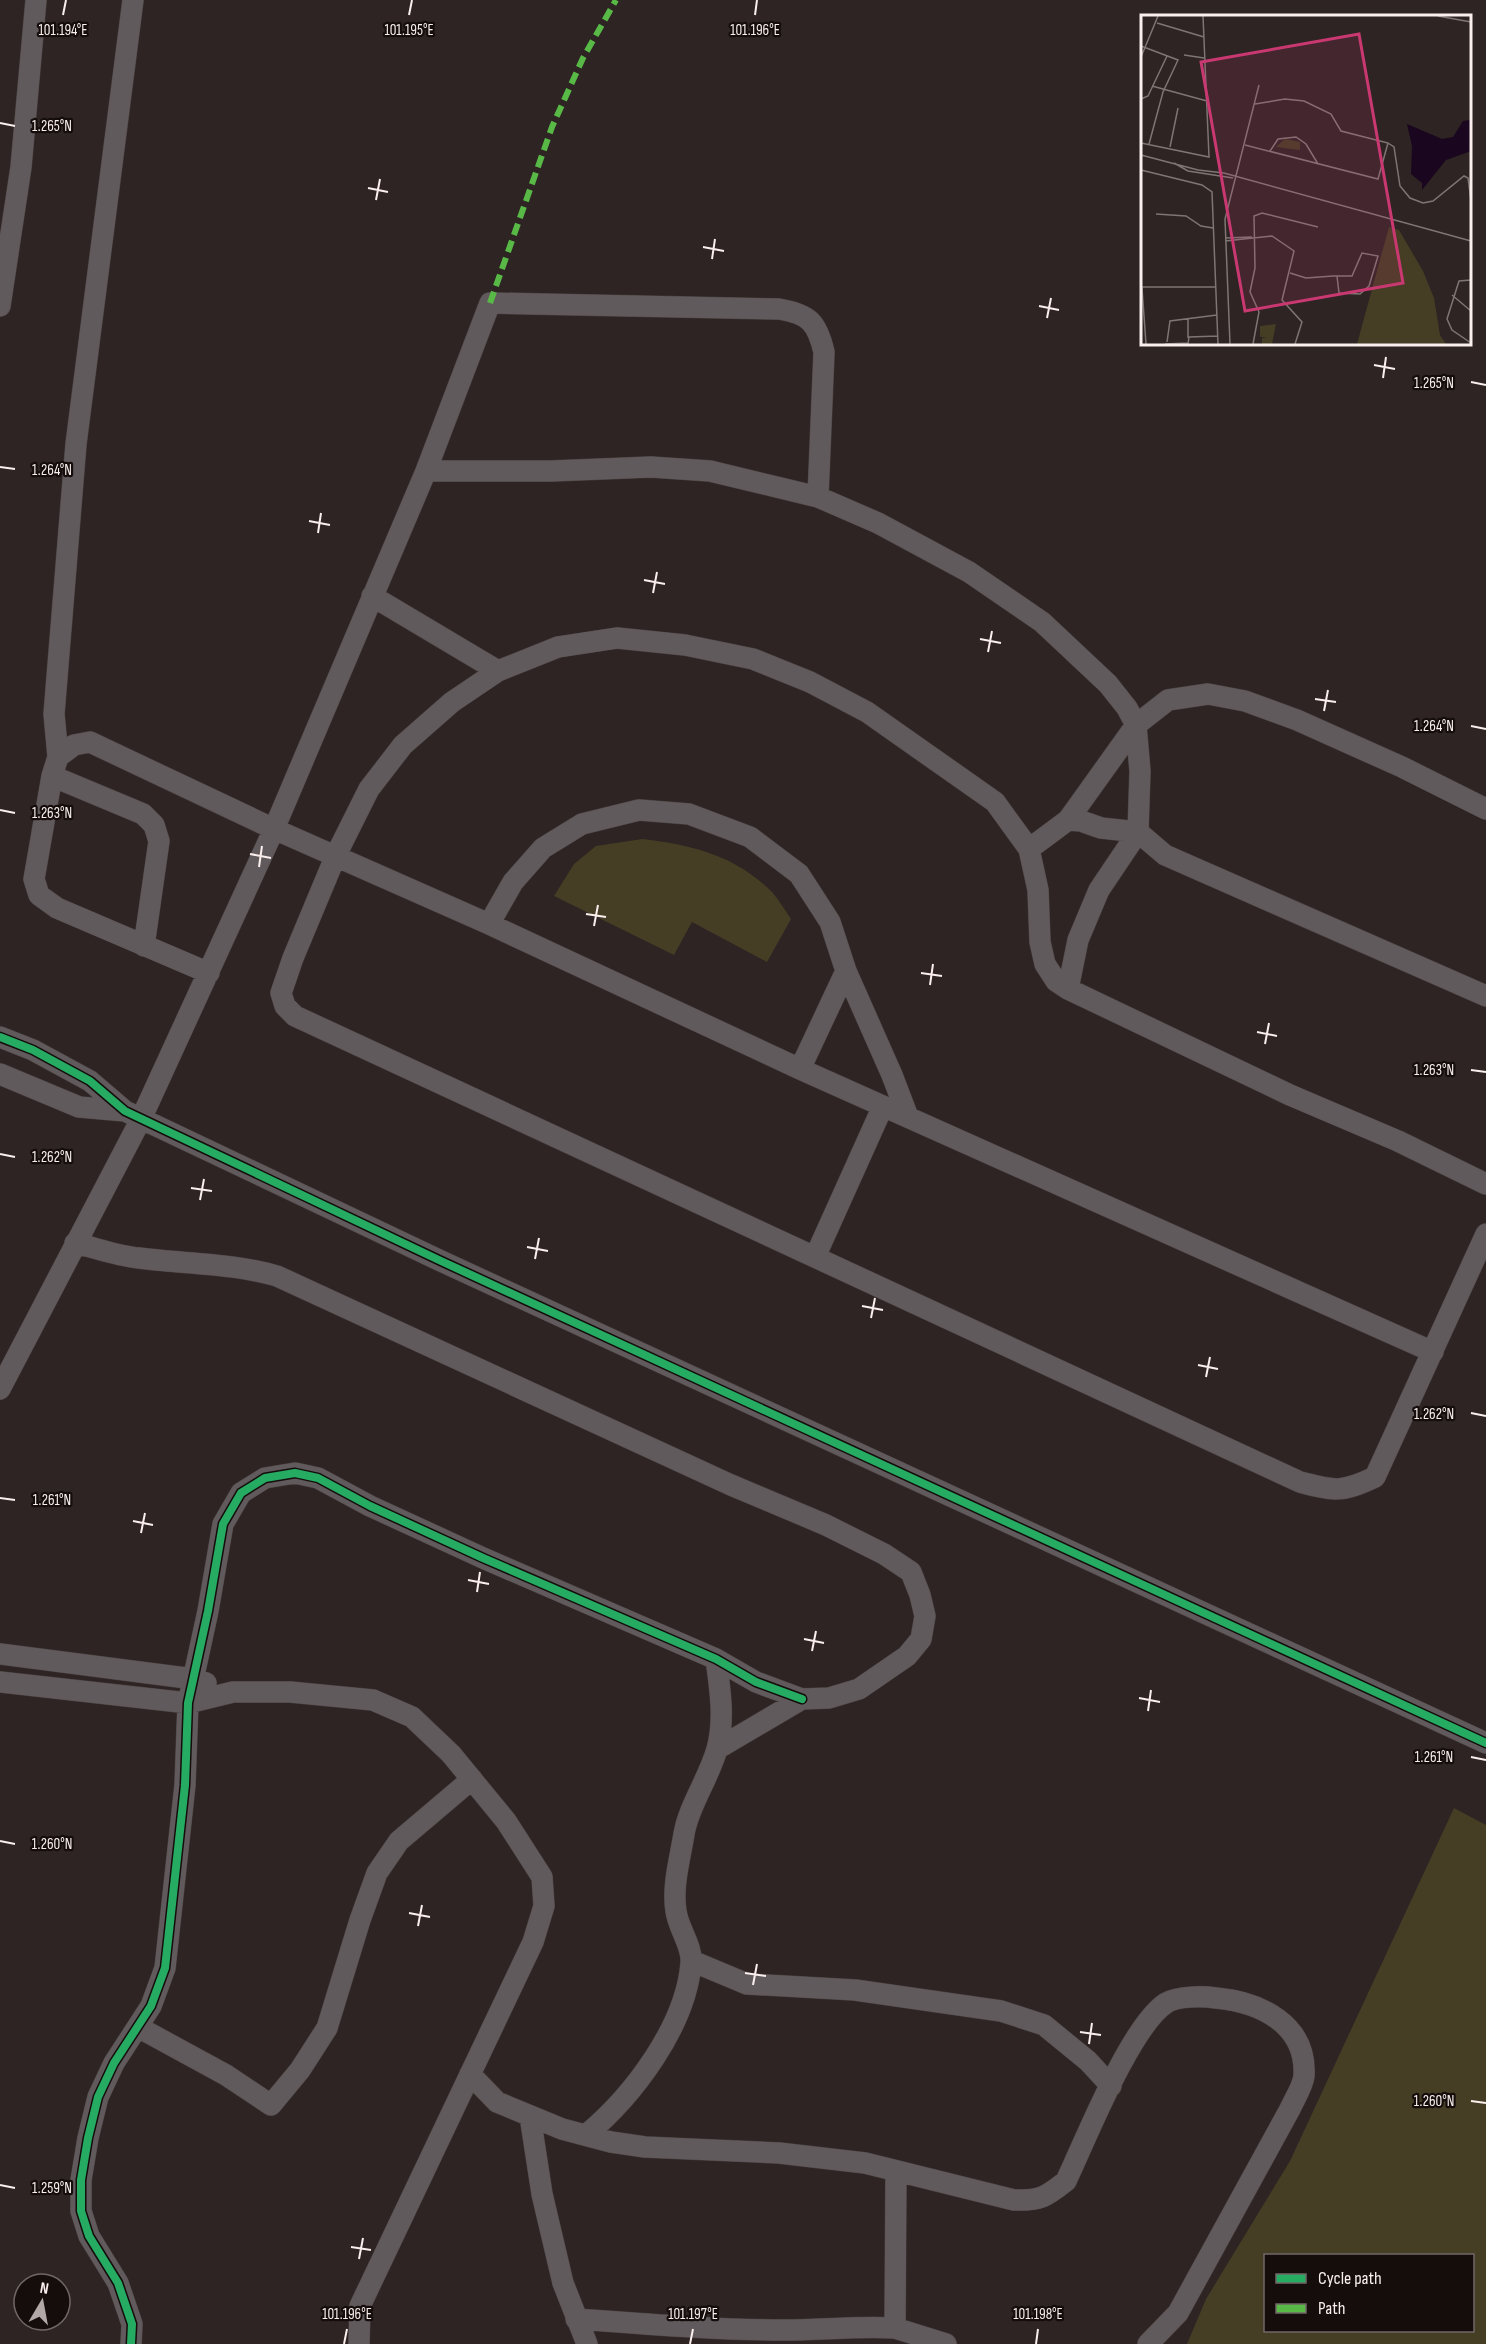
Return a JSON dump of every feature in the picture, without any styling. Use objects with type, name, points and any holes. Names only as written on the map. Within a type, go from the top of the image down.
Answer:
[{"type":"street","points":[[0,306],[21,167],[36,0]]},
{"type":"street","points":[[133,0],[76,444],[54,714],[55,766],[34,879],[39,895],[57,908],[208,973]]},
{"type":"street","points":[[0,1389],[75,1243],[133,1115],[208,973],[274,829],[426,471],[490,303],[779,309],[798,312],[812,321],[819,333],[824,352],[818,497]]},
{"type":"street","points":[[426,471],[551,471],[651,467],[710,471],[818,497],[878,523],[969,572],[1042,622],[1108,684],[1127,708],[1136,725],[1140,771],[1138,832],[1099,890],[1078,940],[1068,989]]},
{"type":"street","points":[[372,596],[498,671]]},
{"type":"street","points":[[1486,1184],[1398,1141],[1290,1095],[1068,989],[1056,981],[1045,964],[1040,942],[1038,890],[1029,849],[995,802],[867,712],[810,682],[753,659],[685,645],[617,638],[558,647],[498,671],[452,702],[403,745],[369,789],[336,855],[293,958],[281,993],[285,1006],[295,1016],[1300,1482],[1329,1490],[1351,1488],[1375,1476],[1486,1234]]},
{"type":"street","points":[[1029,849],[1068,820],[1136,725],[1168,700],[1209,694],[1245,701],[1297,720],[1402,767],[1486,809]]},
{"type":"street","points":[[55,766],[74,745],[90,742],[274,829],[489,924],[800,1069],[1433,1352]]},
{"type":"street","points":[[55,766],[143,814],[154,825],[159,841],[144,946]]},
{"type":"street","points":[[489,924],[513,882],[543,848],[582,824],[639,810],[689,814],[750,837],[799,874],[830,922],[846,971],[892,1074],[908,1117]]},
{"type":"street","points":[[1068,820],[1081,821],[1101,828],[1138,832],[1165,855],[1484,992]]},
{"type":"street","points":[[800,1069],[846,971]]},
{"type":"street","points":[[0,1037],[33,1050],[90,1080],[133,1115],[473,1276],[1486,1743]]},
{"type":"street","points":[[0,1074],[79,1107],[133,1115]]},
{"type":"street","points":[[815,1257],[883,1106]]},
{"type":"street","points":[[75,1243],[137,1258],[258,1270],[277,1276],[721,1480],[826,1525],[884,1554],[911,1572],[925,1616],[921,1639],[907,1656],[859,1689],[829,1698],[802,1699],[756,1682],[716,1659],[483,1558],[370,1506],[318,1478],[295,1473],[266,1478],[241,1493],[223,1524],[188,1703],[185,1785],[165,1968],[151,2006],[114,2063],[98,2097],[81,2180],[81,2211],[89,2236],[118,2283],[132,2324],[131,2344]]},
{"type":"street","points":[[0,1654],[194,1678],[233,1692]]},
{"type":"street","points":[[586,2135],[621,2101],[665,2043],[684,1994],[692,1961],[676,1912],[676,1881],[685,1827],[717,1749],[722,1705],[716,1659]]},
{"type":"street","points":[[0,1682],[188,1703],[233,1692],[290,1692],[373,1700],[412,1717],[451,1754],[506,1821],[542,1877],[544,1906],[533,1942],[360,2306],[359,2344]]},
{"type":"street","points":[[717,1749],[802,1699]]},
{"type":"street","points":[[138,2027],[226,2075],[271,2104],[300,2070],[327,2028],[360,1920],[377,1874],[399,1841],[472,1779]]},
{"type":"street","points":[[692,1961],[747,1984],[855,1990],[1001,2011],[1044,2025],[1088,2061],[1111,2086]]},
{"type":"street","points":[[470,2074],[497,2102],[562,2129],[611,2142],[645,2147],[779,2153],[865,2163],[1014,2199],[1034,2201],[1051,2193],[1066,2181],[1129,2050],[1139,2034],[1167,2003],[1198,1996],[1238,2000],[1264,2009],[1292,2033],[1302,2052],[1304,2078],[1290,2109],[1178,2313],[1148,2344]]},
{"type":"street","points":[[530,2116],[542,2194],[563,2283],[587,2344]]},
{"type":"street","points":[[895,2328],[896,2171]]},
{"type":"street","points":[[576,2319],[672,2326],[785,2330],[895,2328],[946,2344]]},
{"type":"shaded area","points":[[642,839],[712,854],[743,869],[772,892],[791,919],[767,962],[692,922],[674,955],[554,896],[574,864],[596,846]]},
{"type":"shaded area","points":[[1454,1808],[1486,1825],[1486,2344],[1187,2344],[1206,2299],[1290,2161]]},
{"type":"marked path","points":[[490,303],[552,127],[583,58],[616,0]]},
{"type":"cycle path","points":[[0,1037],[33,1050],[90,1081],[125,1111],[441,1261],[1486,1743]]},
{"type":"cycle path","points":[[131,2344],[132,2324],[118,2283],[89,2236],[81,2211],[81,2180],[98,2097],[114,2063],[151,2006],[165,1968],[185,1785],[188,1703],[208,1611],[223,1524],[241,1493],[265,1478],[295,1473],[318,1478],[370,1506],[483,1558],[716,1659],[756,1682],[802,1699]]}]
